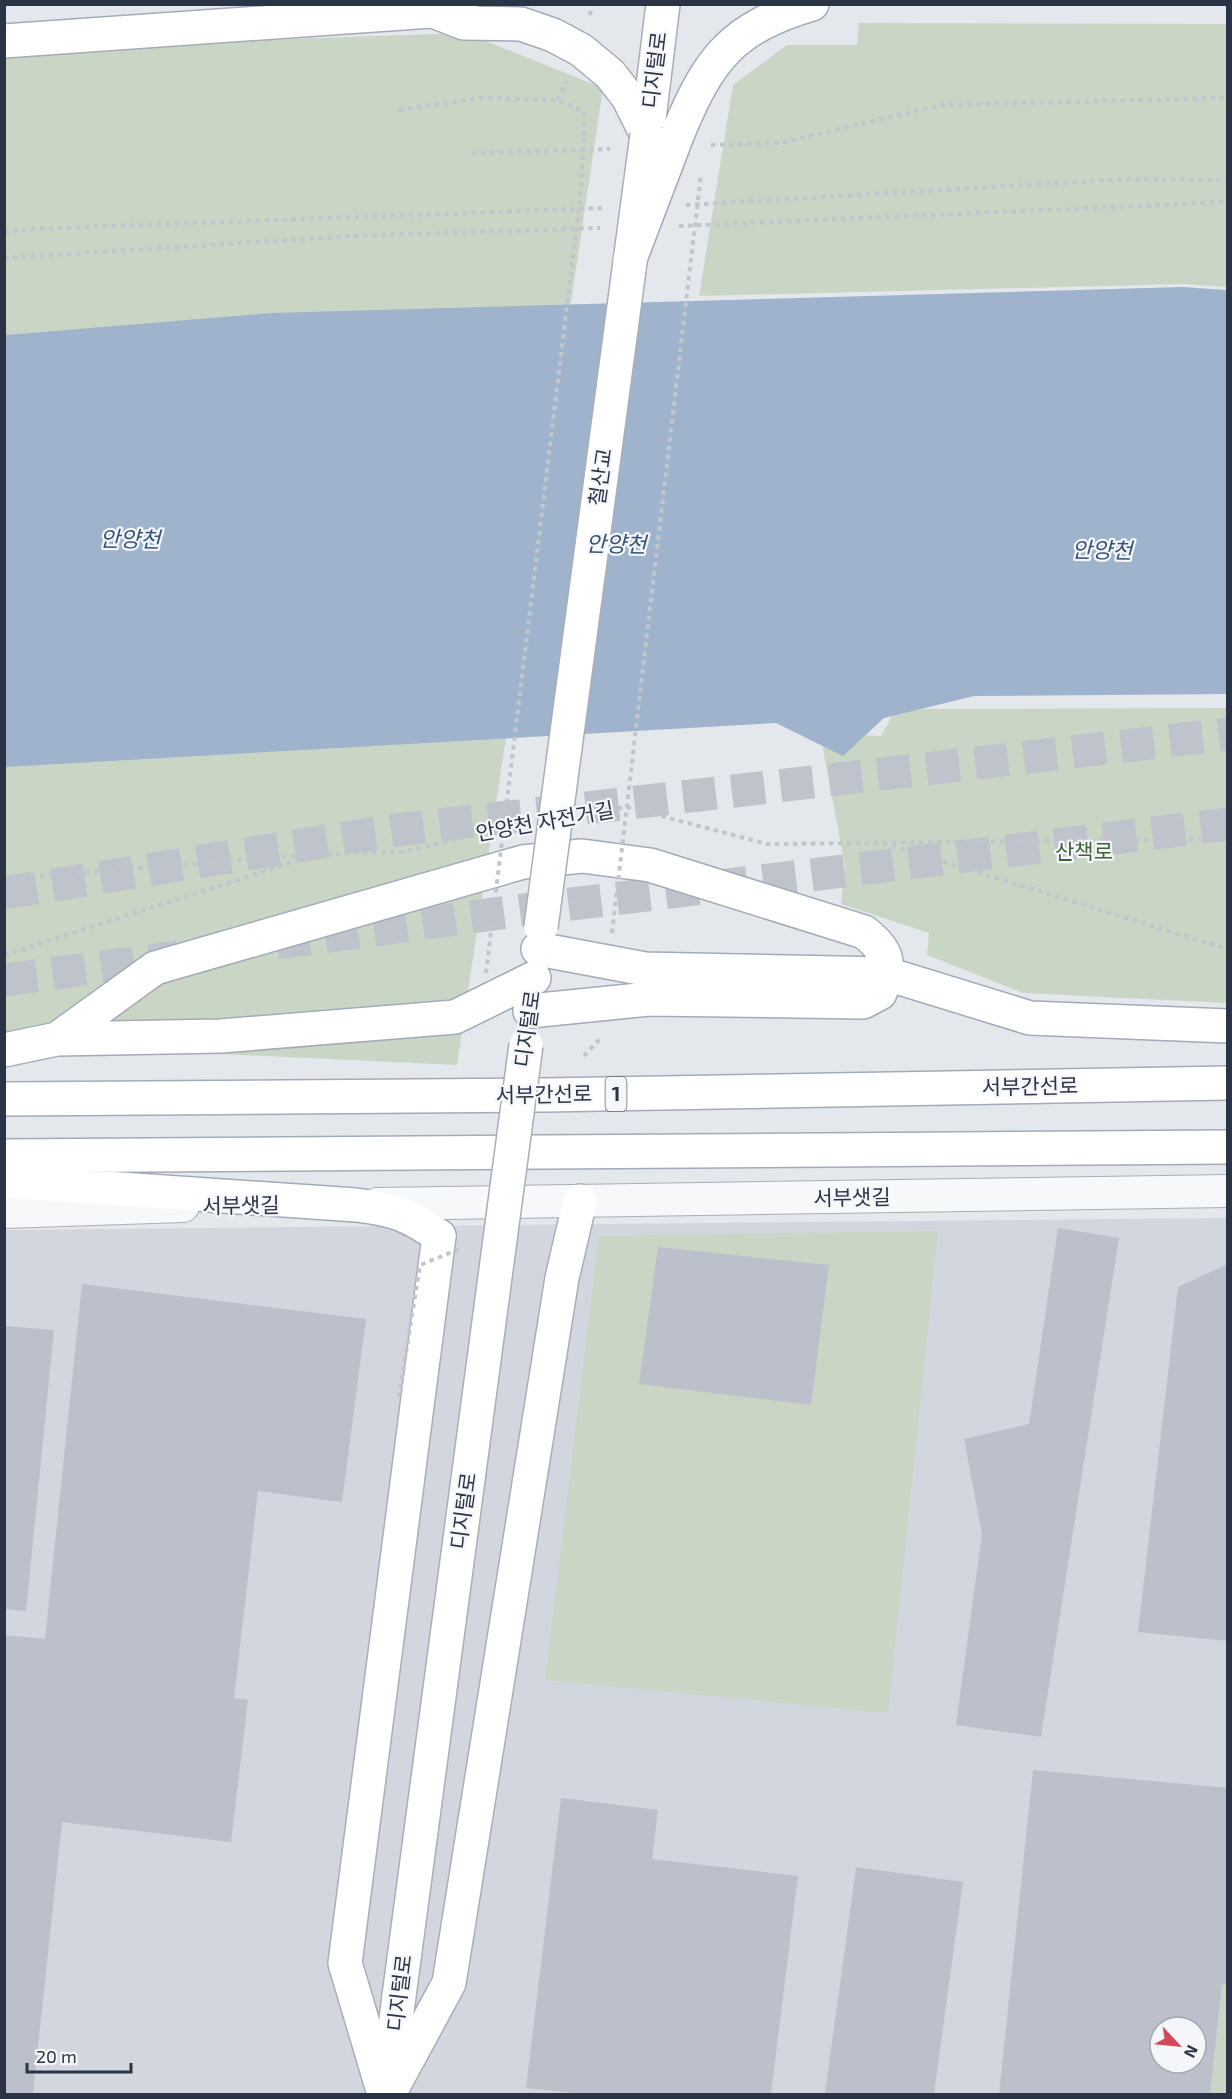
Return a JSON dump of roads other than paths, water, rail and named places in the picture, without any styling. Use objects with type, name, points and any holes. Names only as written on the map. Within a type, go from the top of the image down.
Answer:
[{"type":"main road","name":"디지털로","points":[[662,134],[663,4]]},
{"type":"main road","points":[[4,41],[452,6],[464,23],[521,24],[553,35],[581,50],[610,74],[662,134],[726,47],[749,31],[791,10],[812,4]]},
{"type":"main road","name":"철산교","points":[[538,951],[630,259],[662,134]]},
{"type":"main road","points":[[57,1039],[155,968],[523,862],[582,855],[650,865],[864,932],[879,943],[886,957],[887,974],[880,993],[863,1002],[649,999],[530,1011]]},
{"type":"main road","name":"디지털로","points":[[387,2094],[538,951]]},
{"type":"main road","points":[[4,1050],[57,1039],[221,1036],[455,1017],[538,951],[645,969],[887,974],[1030,1018],[1227,1026]]},
{"type":"main road","name":"서부간선로","points":[[4,1099],[568,1095],[1227,1083]]},
{"type":"main road","points":[[4,1156],[1227,1147]]},
{"type":"main road","points":[[4,1181],[356,1204],[390,1209],[410,1216],[451,1239],[345,1963],[387,2094]]},
{"type":"main road","points":[[387,2094],[449,1983],[560,1289],[580,1201]]},
{"type":"street","name":"서부샛길","points":[[4,1212],[113,1207],[1227,1191]]},
{"type":"street","points":[[451,1239],[477,1203]]},
{"type":"water","name":"안양천","points":[[1182,287],[1227,290],[1227,694],[974,696],[884,718],[843,756],[776,723],[5,767],[5,335],[271,313]]},
{"type":"tunnel","points":[[4,893],[396,830],[1228,734]]},
{"type":"tunnel","points":[[277,943],[531,909],[1228,824]]},
{"type":"tunnel","points":[[4,980],[178,957]]},
{"type":"park label","name":"산책로","points":[[1084,852]]}]
